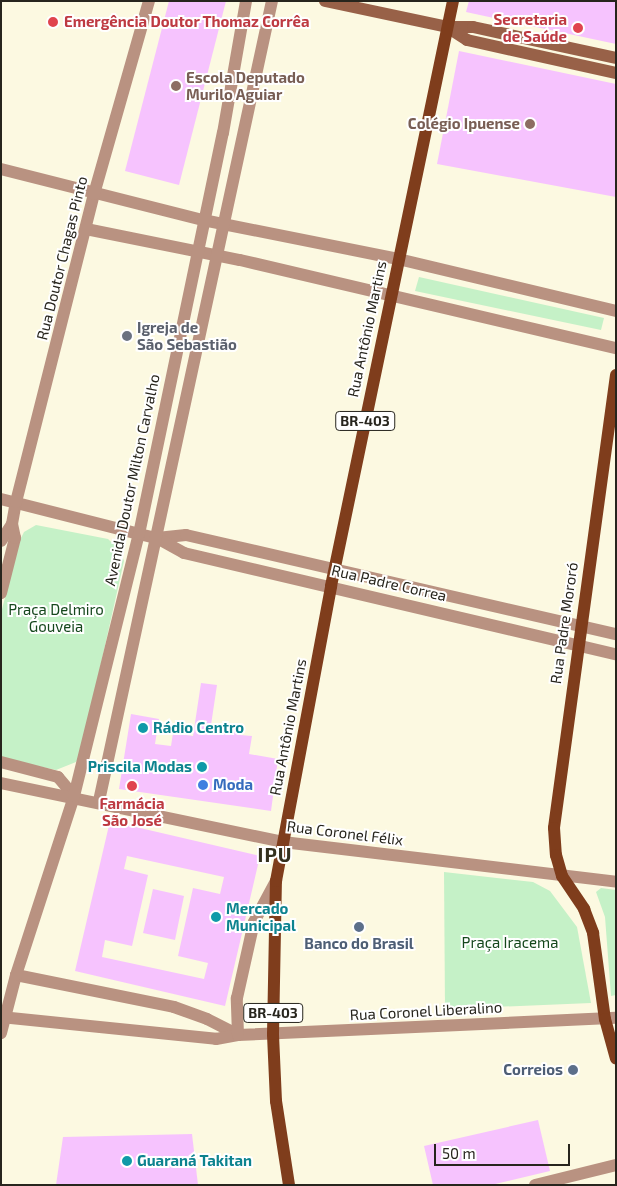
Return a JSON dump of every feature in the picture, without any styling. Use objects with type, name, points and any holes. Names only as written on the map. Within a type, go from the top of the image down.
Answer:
[{"type":"main road","name":"Rua Antônio Martins","points":[[283,842],[331,586],[453,1]]},
{"type":"main road","name":"Rua Padre Mororó","points":[[616,375],[577,645],[554,828],[556,855],[562,876],[584,909],[593,933],[616,1059]]},
{"type":"main road","name":"BR-403","points":[[283,842],[276,881],[273,1034],[276,1101],[289,1185]]},
{"type":"street","name":"Rua Doutor Chagas Pinto","points":[[1,593],[15,538],[12,524],[16,502],[94,194],[149,1]]},
{"type":"street","name":"Avenida Doutor Milton Carvalho","points":[[3,1017],[74,796],[139,534],[196,251],[223,133],[246,1]]},
{"type":"street","points":[[99,801],[272,1]]},
{"type":"street","points":[[325,1],[447,27],[473,27],[616,58]]},
{"type":"street","points":[[447,27],[467,40],[616,73]]},
{"type":"street","points":[[1,169],[203,220],[398,259],[616,312]]},
{"type":"street","points":[[86,229],[216,255],[390,297],[616,348]]},
{"type":"street","name":"Rua Padre Correa","points":[[1,499],[157,538],[184,553],[616,654]]},
{"type":"street","name":"Rua Doutor Chagas Pinto","points":[[1,541],[12,524]]},
{"type":"street","name":"Rua Padre Correa","points":[[157,538],[186,535],[616,634]]},
{"type":"street","points":[[1,762],[58,777],[74,796]]},
{"type":"street","name":"Rua Coronel Félix","points":[[1,784],[99,801],[283,842],[616,882]]},
{"type":"street","points":[[238,1035],[237,998],[254,922],[276,881]]},
{"type":"street","name":"Rua Coronel Liberalino","points":[[16,975],[174,1007],[208,1019],[238,1035]]},
{"type":"street","points":[[1,1033],[3,1017]]},
{"type":"street","name":"Rua Coronel Liberalino","points":[[3,1017],[216,1039],[238,1035],[610,1018]]},
{"type":"street","points":[[535,1185],[616,1164]]},
{"type":"green space","points":[[419,277],[604,318],[601,330],[415,291]]},
{"type":"green space","name":"Praça Delmiro Gouveia","points":[[36,525],[108,539],[120,550],[124,561],[80,757],[76,762],[56,770],[1,758],[1,613],[20,540],[24,532]]},
{"type":"green space","name":"Praça Iracema","points":[[444,872],[533,882],[550,891],[577,927],[591,1003],[445,1009]]},
{"type":"green space","points":[[601,888],[616,890],[616,995],[611,996],[605,917],[596,892]]},
{"type":"building","name":"Escola Deputado Murilo Aguiar","points":[[169,1],[226,1],[179,185],[125,171]]},
{"type":"building","name":"Secretaria de Saúde","points":[[469,1],[616,1],[616,44],[466,12]]},
{"type":"building","name":"Colégio Ipuense","points":[[459,51],[616,84],[616,197],[437,164]]},
{"type":"building","points":[[201,683],[217,685],[211,725],[241,730],[240,735],[252,736],[249,754],[278,759],[271,811],[119,789],[131,714],[159,719],[155,744],[171,746],[173,733],[193,736]]},
{"type":"building","name":"Mercado Municipal","points":[[110,821],[260,856],[225,1006],[75,971]],"holes":[[[127,856],[224,877],[220,894],[193,888],[178,956],[208,963],[204,979],[102,957],[105,940],[132,946],[148,875],[124,869]]]},
{"type":"building","name":"Mercado Municipal","points":[[153,889],[184,896],[175,940],[143,933]]},
{"type":"building","points":[[538,1120],[550,1171],[491,1185],[433,1185],[424,1146]]},
{"type":"building","name":"Guaraná Takitan","points":[[192,1134],[198,1185],[56,1185],[63,1137]]},
{"type":"place","name":"Emergência Doutor Thomaz Corrêa","points":[[53,22]]},
{"type":"place","name":"Secretaria de Saúde","points":[[578,28]]},
{"type":"place","name":"Escola Deputado Murilo Aguiar","points":[[176,86]]},
{"type":"place","name":"Colégio Ipuense","points":[[530,124]]},
{"type":"place","name":"Igreja de São Sebastião","points":[[127,336]]},
{"type":"place","name":"Rádio Centro","points":[[143,728]]},
{"type":"place","name":"Priscila Modas","points":[[202,767]]},
{"type":"place","name":"Moda","points":[[203,785]]},
{"type":"place","name":"Farmácia São José","points":[[132,786]]},
{"type":"place","name":"Mercado Municipal","points":[[216,917]]},
{"type":"place","name":"Banco do Brasil","points":[[359,927]]},
{"type":"place","name":"Correios","points":[[573,1070]]},
{"type":"place","name":"Guaraná Takitan","points":[[127,1161]]},
{"type":"district","name":"IPU","points":[[275,854]]}]
